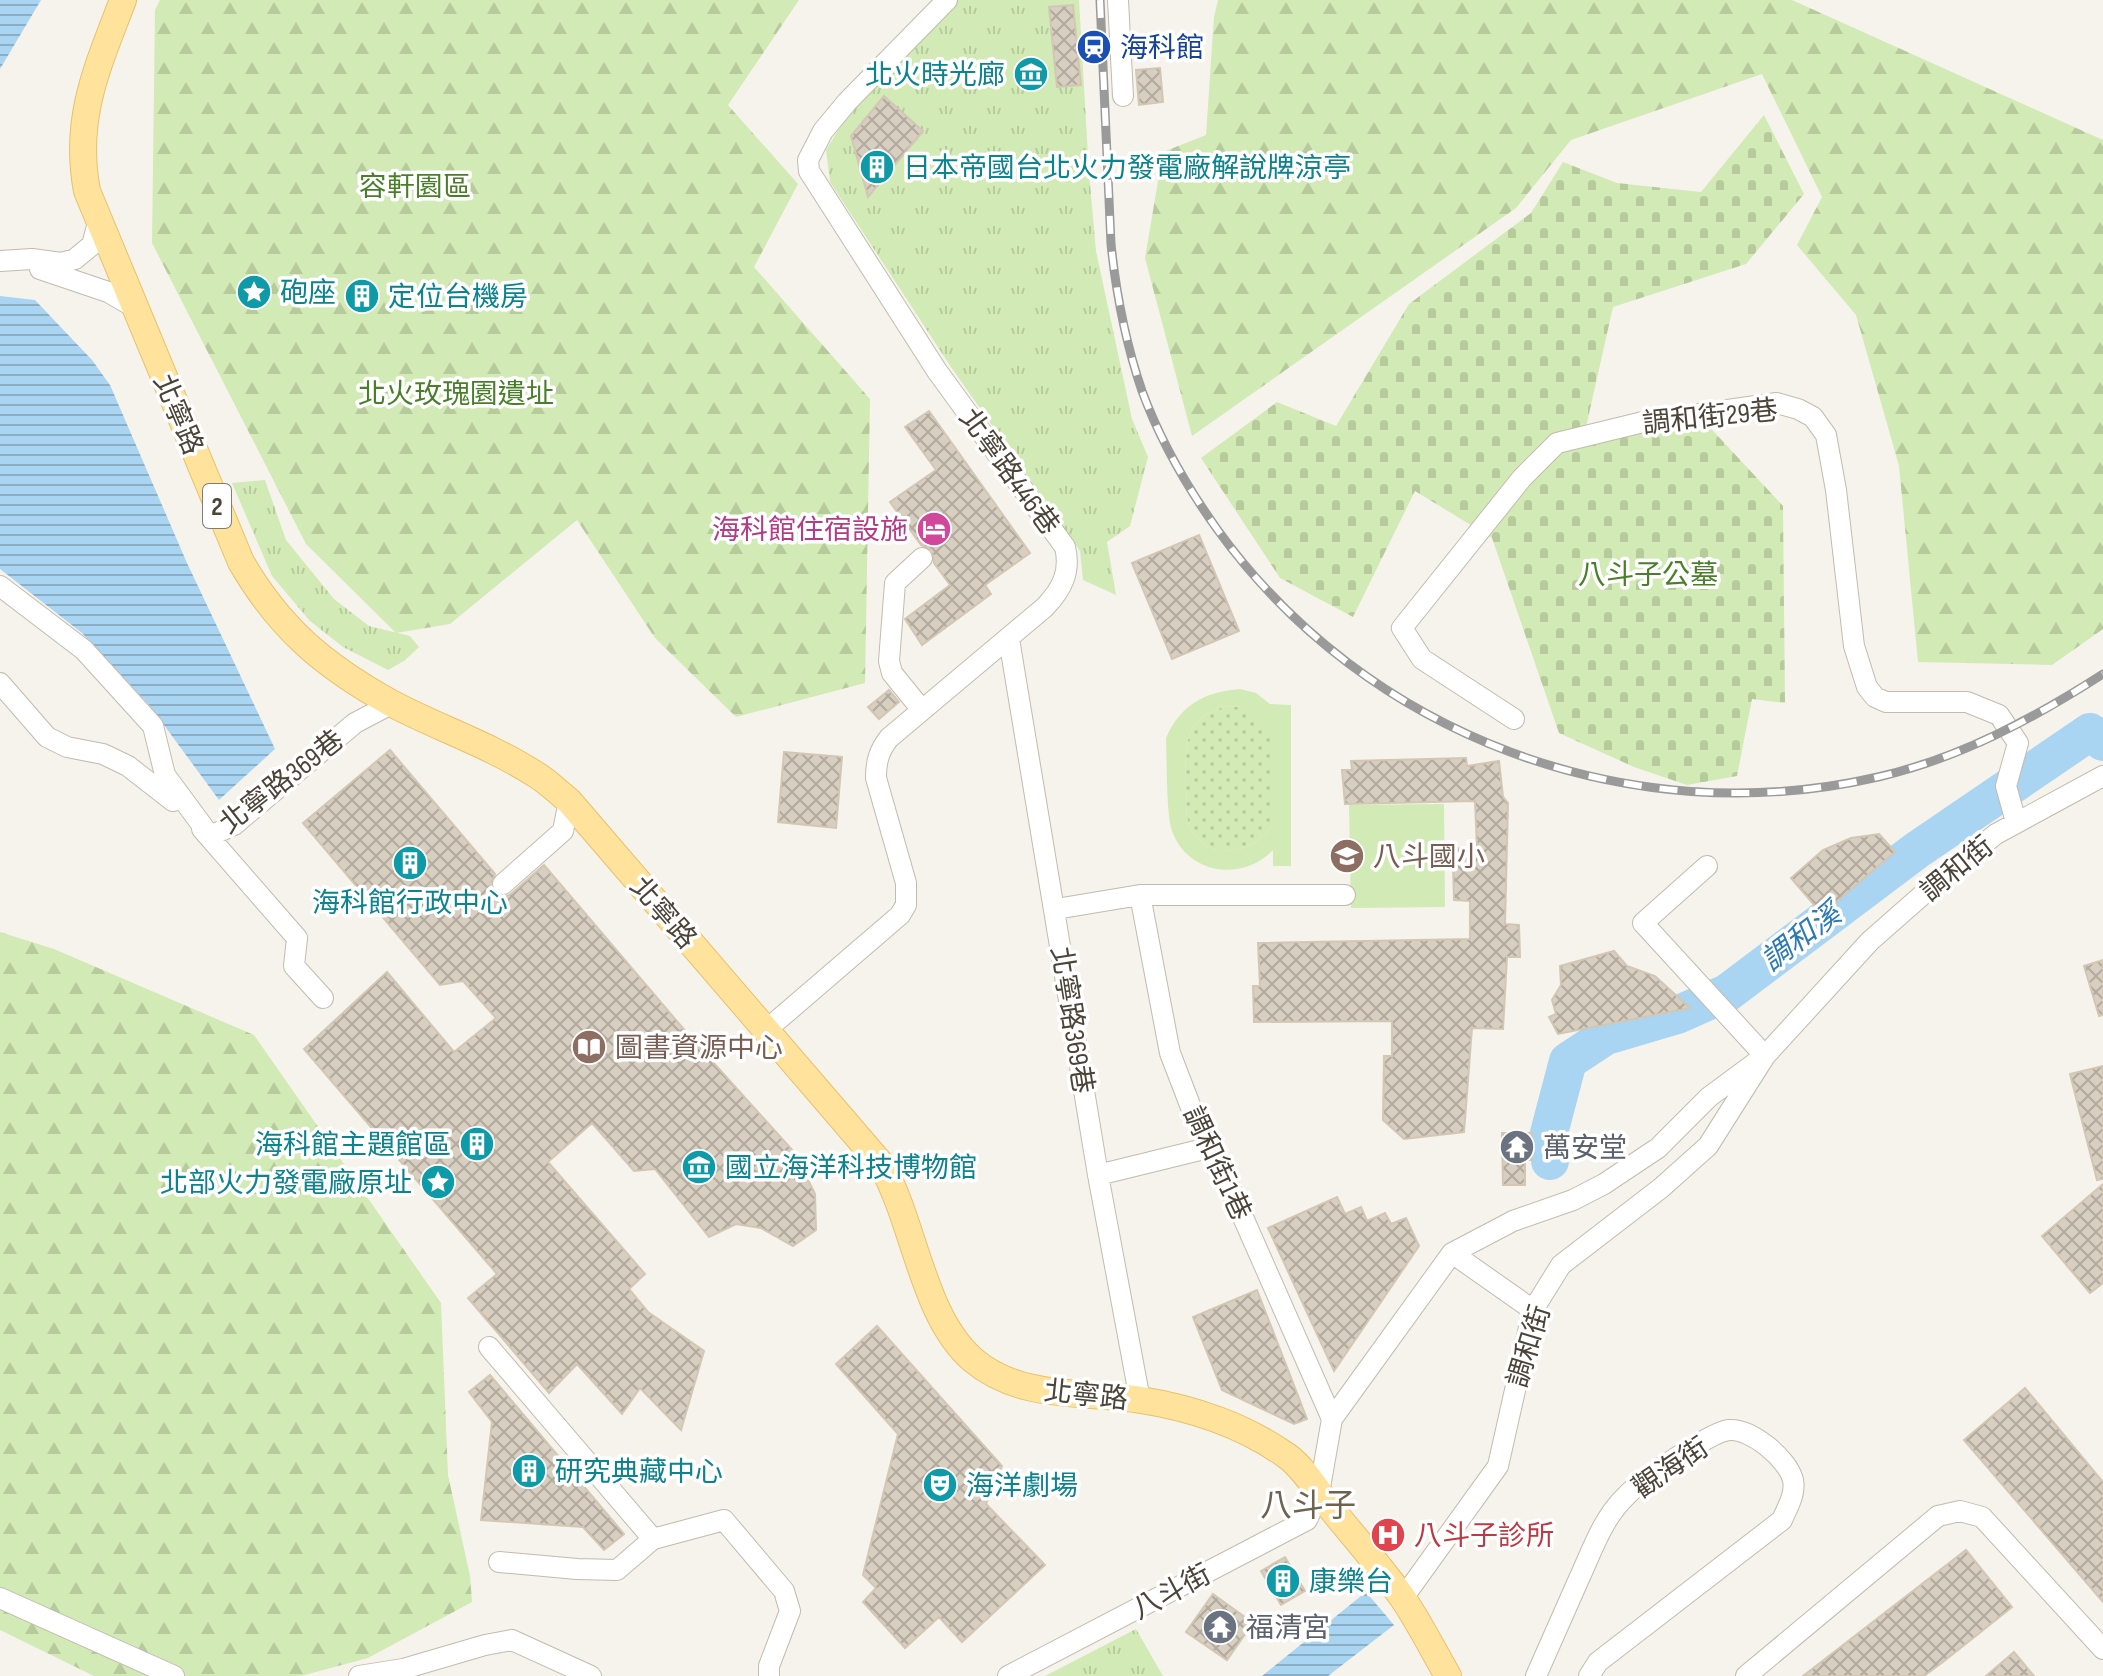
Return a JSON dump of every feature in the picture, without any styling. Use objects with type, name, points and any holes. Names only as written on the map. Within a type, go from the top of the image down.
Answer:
[{"type":"main road","name":"北寧路","points":[[123,0],[97,69],[84,117],[83,171],[87,191],[241,562],[258,591],[290,631],[333,666],[393,703],[537,774],[569,801],[881,1164],[895,1188],[936,1307],[953,1337],[971,1358],[993,1374],[1026,1388],[1140,1400],[1193,1410],[1262,1440],[1291,1458],[1403,1598],[1448,1676]]},
{"type":"street","name":"北寧路446巷","points":[[765,1031],[900,915],[906,905],[906,883],[879,794],[876,763],[881,750],[889,738],[1045,607],[1061,587],[1068,560],[1065,547],[937,371],[809,171],[808,160],[823,131],[847,102],[947,0]]},
{"type":"street","points":[[1118,0],[1123,96]]},
{"type":"street","points":[[0,261],[32,259],[61,263],[75,259],[92,245],[99,219]]},
{"type":"street","points":[[21,261],[108,292],[134,307]]},
{"type":"street","name":"調和街29巷","points":[[1514,719],[1422,659],[1402,628],[1522,478],[1557,443],[1643,422],[1777,403],[1813,417],[1826,435],[1836,490],[1854,646],[1867,687],[1875,697],[1886,702],[1967,702],[1999,715],[2018,743],[2006,786],[2016,822]]},
{"type":"street","points":[[922,558],[895,583],[888,653],[892,673],[922,710]]},
{"type":"street","name":"北寧路369巷","points":[[0,586],[84,650],[153,726],[165,775],[210,836],[234,825],[355,723],[393,703]]},
{"type":"street","name":"北寧路369巷","points":[[1009,639],[1098,1175],[1140,1400]]},
{"type":"street","points":[[0,683],[47,737],[67,747],[103,754],[128,766],[155,784],[210,836],[297,938],[294,966],[323,998]]},
{"type":"street","name":"調和街","points":[[1403,1598],[1498,1466],[1533,1310],[1561,1265],[1661,1188],[1708,1146],[1765,1056],[1870,941],[1945,875],[2016,822],[2103,776]]},
{"type":"street","points":[[503,884],[563,831],[569,801]]},
{"type":"street","points":[[1707,866],[1643,923],[1765,1056]]},
{"type":"street","points":[[1056,909],[1140,895],[1345,895]]},
{"type":"street","name":"調和街1巷","points":[[1140,895],[1170,1053],[1190,1105],[1212,1147],[1332,1419]]},
{"type":"street","name":"調和街","points":[[1319,1493],[1332,1419],[1452,1253],[1513,1221],[1573,1200],[1604,1184],[1658,1148],[1709,1097],[1765,1056]]},
{"type":"street","points":[[1098,1175],[1212,1147]]},
{"type":"street","points":[[1452,1253],[1533,1310]]},
{"type":"street","points":[[489,1347],[653,1539]]},
{"type":"street","name":"觀海街","points":[[1536,1676],[1601,1530],[1626,1495],[1643,1480],[1713,1436],[1728,1430],[1741,1432],[1773,1451],[1786,1464],[1794,1482],[1792,1499],[1782,1520],[1598,1662],[1589,1676]]},
{"type":"street","name":"八斗街","points":[[1008,1676],[1307,1520],[1319,1493]]},
{"type":"street","points":[[1746,1676],[1938,1516],[1960,1511],[1982,1517],[2103,1649]]},
{"type":"street","points":[[499,1562],[617,1570],[653,1539],[724,1520],[784,1591],[790,1611],[769,1666],[769,1676]]},
{"type":"street","points":[[0,1598],[174,1676]]},
{"type":"street","points":[[359,1676],[403,1669],[512,1640],[591,1676]]},
{"type":"green space","points":[[160,0],[799,0],[728,105],[798,184],[754,267],[870,399],[865,683],[736,717],[655,638],[577,520],[450,624],[396,633],[306,544],[152,243],[155,10]]},
{"type":"green space","points":[[955,0],[1079,0],[1096,251],[1132,419],[1148,457],[1130,526],[1107,542],[1116,595],[1083,580],[1080,551],[951,367],[830,182],[826,150],[845,119]]},
{"type":"green space","points":[[1218,0],[1792,0],[2103,140],[2103,629],[2052,665],[1918,662],[1899,466],[1856,315],[1797,245],[1822,197],[1762,74],[1571,140],[1516,208],[1192,436],[1145,258],[1163,152],[1206,135],[1214,17]]},
{"type":"green space","name":"八斗子公墓","points":[[1764,115],[1804,194],[1746,264],[1613,307],[1582,445],[1703,420],[1783,506],[1785,703],[1752,699],[1737,776],[1687,785],[1634,767],[1559,733],[1492,538],[1415,491],[1353,617],[1280,578],[1201,458],[1277,402],[1336,426],[1409,304],[1531,213],[1563,162],[1617,183],[1701,192]]},
{"type":"green space","points":[[265,480],[286,540],[334,599],[369,626],[410,636],[419,647],[404,661],[388,670],[343,647],[310,621],[272,576],[232,483]]},
{"type":"green space","points":[[1240,689],[1256,693],[1270,704],[1291,705],[1291,866],[1273,866],[1273,850],[1247,867],[1232,870],[1203,865],[1190,857],[1172,831],[1166,738],[1179,716],[1196,702],[1216,693]],"holes":[[[1228,706],[1241,707],[1256,716],[1272,736],[1273,824],[1256,842],[1221,851],[1200,841],[1189,826],[1186,810],[1187,748],[1189,737],[1201,718]]]},
{"type":"green space","points":[[1228,706],[1241,707],[1257,716],[1273,736],[1273,824],[1256,842],[1221,851],[1200,841],[1189,826],[1186,761],[1189,737],[1194,727],[1212,711]]},
{"type":"green space","points":[[1444,804],[1445,907],[1351,908],[1349,805]]},
{"type":"green space","points":[[0,932],[54,949],[254,1035],[441,1303],[448,1475],[470,1576],[472,1602],[368,1658],[301,1676],[94,1676],[0,1630]]},
{"type":"green space","points":[[1136,1629],[1163,1676],[1045,1676]]},
{"type":"water","points":[[0,0],[41,0],[0,69]]},
{"type":"water","points":[[0,296],[35,300],[92,360],[110,385],[187,563],[275,749],[219,800],[150,706],[82,633],[0,569]]},
{"type":"water","points":[[1366,1592],[1394,1625],[1328,1676],[1262,1676]]},
{"type":"building","points":[[1073,5],[1081,85],[1057,87],[1049,7]]},
{"type":"building","points":[[1160,68],[1163,102],[1139,105],[1136,70]]},
{"type":"building","name":"日本帝國台北火力發電廠解說牌涼亭","points":[[884,96],[923,131],[868,197],[851,136]]},
{"type":"building","name":"海科館住宿設施","points":[[929,411],[1030,553],[985,585],[991,594],[922,645],[905,619],[950,585],[934,563],[932,550],[921,545],[890,502],[936,470],[905,427]]},
{"type":"building","points":[[1199,535],[1239,631],[1172,659],[1132,563]]},
{"type":"building","points":[[889,690],[899,702],[879,719],[868,707]]},
{"type":"building","name":"海科館主題館區","points":[[390,750],[495,874],[490,886],[494,893],[505,897],[511,894],[544,865],[693,1040],[795,1153],[815,1194],[816,1230],[793,1246],[761,1228],[736,1224],[709,1237],[655,1169],[634,1171],[592,1123],[548,1162],[645,1274],[629,1289],[648,1312],[704,1351],[681,1430],[640,1388],[622,1414],[577,1364],[549,1393],[468,1298],[497,1274],[304,1049],[387,972],[454,1052],[496,1018],[463,981],[440,985],[303,823]]},
{"type":"building","points":[[784,752],[842,757],[836,828],[778,822]]},
{"type":"building","points":[[1466,758],[1467,766],[1499,761],[1503,797],[1508,803],[1505,924],[1519,925],[1520,957],[1507,957],[1503,1029],[1472,1028],[1464,1132],[1404,1139],[1383,1120],[1384,1056],[1392,1056],[1392,1021],[1254,1022],[1253,986],[1260,986],[1258,943],[1470,939],[1470,901],[1454,900],[1453,866],[1454,848],[1477,849],[1475,801],[1345,804],[1342,770],[1352,770],[1351,761]]},
{"type":"building","points":[[1879,834],[1895,852],[1822,914],[1791,878],[1823,850],[1851,838]]},
{"type":"building","points":[[1614,951],[1627,966],[1655,976],[1690,1008],[1558,1034],[1549,1017],[1556,1014],[1552,1000],[1561,985],[1560,966]]},
{"type":"building","points":[[2103,960],[2103,1015],[2099,1016],[2084,966]]},
{"type":"building","points":[[2103,1066],[2103,1179],[2097,1180],[2070,1074]]},
{"type":"building","name":"萬安堂","points":[[1502,1133],[1532,1133],[1532,1160],[1525,1160],[1525,1185],[1503,1185]]},
{"type":"building","points":[[2103,1184],[2103,1283],[2090,1293],[2042,1236]]},
{"type":"building","points":[[1337,1197],[1345,1214],[1361,1207],[1367,1221],[1385,1213],[1391,1224],[1406,1218],[1419,1246],[1334,1371],[1268,1228]]},
{"type":"building","points":[[1257,1290],[1307,1419],[1294,1424],[1222,1390],[1193,1317]]},
{"type":"building","name":"海洋劇場","points":[[877,1326],[1002,1466],[986,1504],[1045,1565],[962,1642],[939,1617],[905,1648],[863,1602],[876,1588],[863,1575],[898,1434],[836,1364]]},
{"type":"building","name":"研究典藏中心","points":[[490,1375],[624,1534],[604,1550],[583,1527],[481,1520],[492,1422],[469,1392]]},
{"type":"building","points":[[2025,1388],[2103,1482],[2103,1602],[1964,1440]]},
{"type":"building","points":[[1966,1550],[2012,1607],[1943,1662],[1924,1676],[1803,1676]]},
{"type":"building","name":"康樂台","points":[[1285,1557],[1305,1591],[1281,1605],[1261,1571]]},
{"type":"building","name":"福清宮","points":[[1213,1594],[1253,1623],[1227,1660],[1186,1632]]},
{"type":"building","points":[[2014,1652],[2034,1676],[1986,1676]]},
{"type":"waterway","name":"調和溪","points":[[1550,1161],[1549,1133],[1568,1061],[1606,1036],[1677,1015],[1727,993],[1917,850],[2090,732],[2103,742]]},
{"type":"railway","points":[[1100,0],[1111,244],[1122,318],[1142,391],[1175,463],[1217,529],[1278,601],[1348,663],[1426,713],[1510,752],[1599,778],[1691,791],[1785,791],[1878,777],[1908,769],[1995,735],[2103,674]]},
{"type":"place","name":"海科館","points":[[1094,47]]},
{"type":"place","name":"北火時光廊","points":[[1031,74]]},
{"type":"place","name":"日本帝國台北火力發電廠解說牌涼亭","points":[[877,167]]},
{"type":"place","name":"砲座","points":[[254,292]]},
{"type":"place","name":"定位台機房","points":[[362,296]]},
{"type":"place","name":"海科館住宿設施","points":[[934,529]]},
{"type":"place","name":"八斗國小","points":[[1347,856]]},
{"type":"place","name":"海科館行政中心","points":[[410,863]]},
{"type":"place","name":"圖書資源中心","points":[[589,1047]]},
{"type":"place","name":"海科館主題館區","points":[[477,1144]]},
{"type":"place","name":"萬安堂","points":[[1517,1147]]},
{"type":"place","name":"國立海洋科技博物館","points":[[699,1167]]},
{"type":"place","name":"北部火力發電廠原址","points":[[438,1182]]},
{"type":"place","name":"研究典藏中心","points":[[529,1471]]},
{"type":"place","name":"海洋劇場","points":[[940,1485]]},
{"type":"place","name":"八斗子診所","points":[[1388,1535]]},
{"type":"place","name":"康樂台","points":[[1283,1581]]},
{"type":"place","name":"福清宮","points":[[1220,1627]]},
{"type":"district","name":"八斗子","points":[[1308,1505]]},
{"type":"park label","name":"容軒園區","points":[[415,186]]},
{"type":"park label","name":"北火玫瑰園遺址","points":[[456,393]]}]
